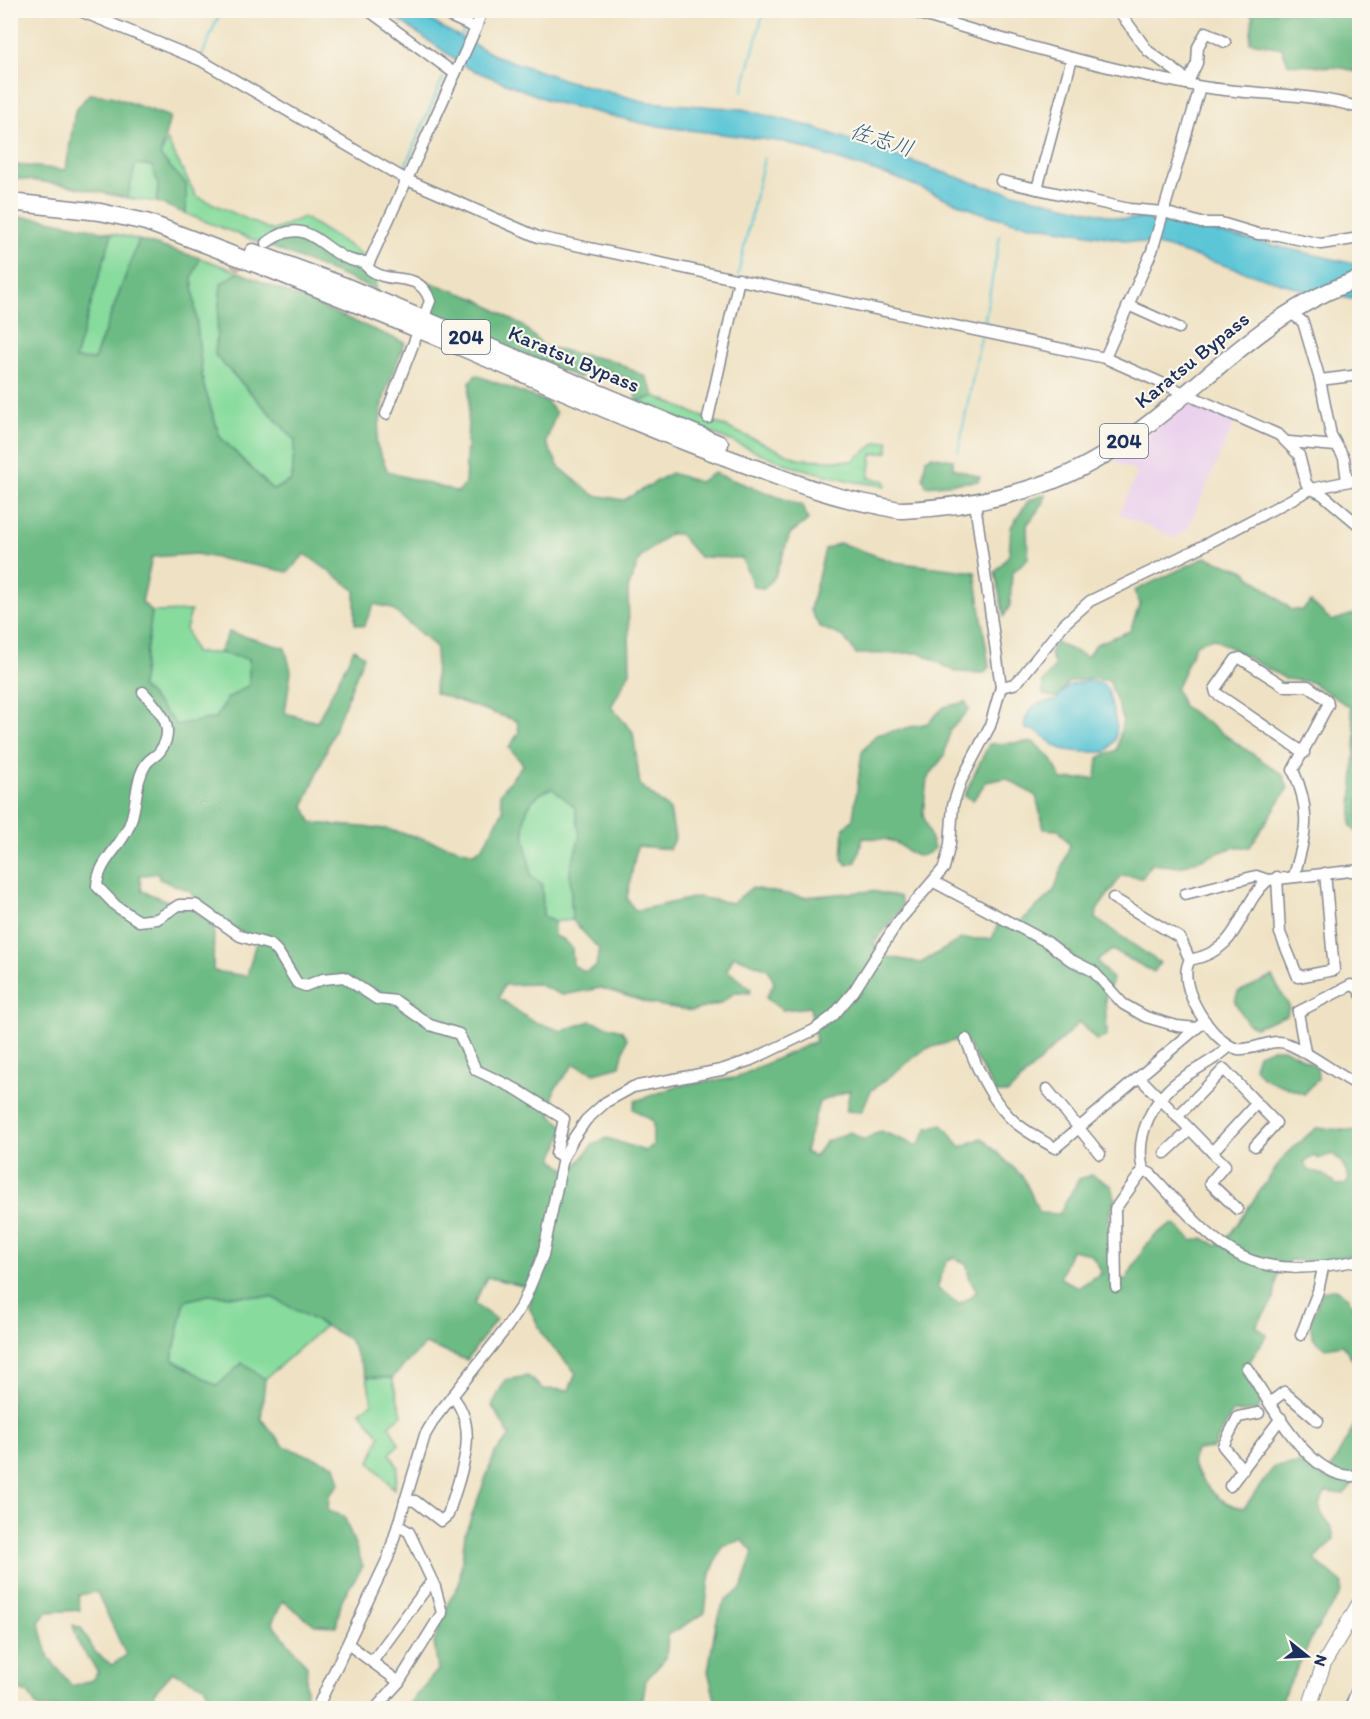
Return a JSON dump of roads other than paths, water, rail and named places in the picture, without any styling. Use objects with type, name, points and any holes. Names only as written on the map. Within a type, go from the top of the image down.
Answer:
[{"type":"highway","name":"Karatsu Bypass","points":[[10,191],[75,198],[146,210],[345,286],[421,325],[649,428],[787,480],[866,503],[902,510],[914,507],[975,503],[1043,484],[1096,460],[1144,428],[1243,344],[1296,309],[1359,279]]},
{"type":"highway","name":"Karatsu Bypass","points":[[10,202],[100,212],[146,222],[421,325]]},
{"type":"main road","points":[[1309,1708],[1324,1663],[1359,1602]]},
{"type":"street","points":[[78,10],[200,60],[405,179],[538,237],[1105,358],[1289,442],[1335,446]]},
{"type":"street","points":[[368,10],[454,74]]},
{"type":"street","points":[[436,10],[476,28]]},
{"type":"street","points":[[386,414],[430,301],[427,291],[419,283],[373,273],[367,267],[368,261],[476,28],[482,10]]},
{"type":"street","points":[[907,10],[1072,58],[1200,87],[1309,98],[1359,108]]},
{"type":"street","points":[[1118,10],[1149,51],[1181,75],[1187,84]]},
{"type":"street","points":[[1187,84],[1197,63],[1198,47],[1206,32],[1225,42]]},
{"type":"street","points":[[1037,189],[1072,58]]},
{"type":"street","points":[[1105,358],[1152,251],[1200,87]]},
{"type":"street","points":[[1001,181],[1162,217],[1201,223],[1221,223],[1258,234],[1278,235],[1321,244],[1359,238]]},
{"type":"street","points":[[267,243],[279,233],[295,230],[313,235],[342,258],[355,263],[368,261]]},
{"type":"street","points":[[708,418],[738,279]]},
{"type":"street","points":[[1128,305],[1179,328]]},
{"type":"street","points":[[1296,309],[1303,322],[1320,380],[1331,435],[1335,446],[1344,458],[1347,481]]},
{"type":"street","points":[[1320,380],[1359,375]]},
{"type":"street","points":[[1289,442],[1299,455],[1306,483],[1359,526]]},
{"type":"street","points":[[1001,687],[1014,684],[1019,680],[1064,624],[1090,601],[1195,550],[1311,489],[1359,479]]},
{"type":"street","points":[[317,1708],[377,1583],[399,1526],[425,1435],[523,1303],[543,1255],[563,1158],[573,1138],[586,1120],[606,1102],[633,1087],[721,1070],[751,1060],[814,1030],[833,1016],[854,991],[913,899],[934,882],[949,857],[953,805],[961,780],[990,726],[1001,687],[975,503]]},
{"type":"street","points":[[1294,876],[1305,835],[1306,807],[1293,770],[1304,753],[1327,700],[1308,686],[1284,686],[1236,658],[1215,689],[1216,693],[1304,753]]},
{"type":"street","points":[[143,692],[166,717],[168,730],[161,751],[146,763],[129,828],[103,864],[97,878],[97,886],[108,899],[135,919],[143,921],[157,919],[179,905],[196,905],[240,936],[271,945],[278,952],[297,983],[305,986],[323,979],[345,977],[377,999],[396,1000],[430,1025],[452,1030],[464,1043],[476,1070],[516,1089],[564,1119],[565,1125],[557,1144],[556,1154],[563,1158]]},
{"type":"street","points":[[1185,894],[1256,876],[1272,878],[1359,870]]},
{"type":"street","points":[[1272,878],[1280,933],[1298,977],[1334,970],[1325,873]]},
{"type":"street","points":[[1272,878],[1227,940],[1208,956],[1190,960],[1186,967],[1188,989],[1200,1024],[1230,1046],[1239,1049],[1285,1043],[1305,1052],[1359,1086]]},
{"type":"street","points":[[934,882],[1047,942],[1069,959],[1093,971],[1123,1004],[1146,1017],[1177,1026],[1200,1024]]},
{"type":"street","points":[[1113,898],[1180,938],[1190,960]]},
{"type":"street","points":[[1305,1052],[1298,1012],[1351,985],[1358,988],[1359,993]]},
{"type":"street","points":[[966,1039],[984,1078],[1014,1122],[1055,1148],[1080,1129],[1200,1024]]},
{"type":"street","points":[[1230,1046],[1182,1078],[1160,1099],[1151,1113],[1142,1137],[1140,1159],[1143,1170],[1151,1174],[1203,1231],[1223,1247],[1249,1261],[1270,1268],[1323,1268],[1359,1260]]},
{"type":"street","points":[[1177,1117],[1224,1069],[1276,1122],[1255,1146]]},
{"type":"street","points":[[1139,1077],[1224,1165],[1210,1183],[1237,1209]]},
{"type":"street","points":[[1047,1089],[1100,1154]]},
{"type":"street","points":[[1212,1152],[1257,1103]]},
{"type":"street","points":[[1166,1153],[1190,1130]]},
{"type":"street","points":[[1116,1287],[1115,1209],[1143,1170]]},
{"type":"street","points":[[1301,1335],[1313,1308],[1323,1268]]},
{"type":"street","points":[[1247,1368],[1304,1452],[1339,1475],[1359,1475]]},
{"type":"street","points":[[1270,1402],[1284,1392],[1318,1421]]},
{"type":"street","points":[[405,1500],[415,1501],[441,1521],[448,1515],[468,1438],[458,1403],[452,1396]]},
{"type":"street","points":[[1243,1470],[1223,1446],[1226,1436],[1238,1417],[1259,1413]]},
{"type":"street","points":[[1230,1486],[1281,1418]]},
{"type":"street","points":[[376,1708],[399,1682],[442,1613],[441,1605],[409,1532],[399,1526]]},
{"type":"street","points":[[372,1662],[431,1582]]},
{"type":"street","points":[[348,1644],[399,1682]]},
{"type":"street","points":[[1350,1708],[1359,1682]]},
{"type":"water","points":[[386,11],[416,11],[496,56],[568,81],[646,102],[742,109],[812,127],[980,185],[1123,219],[1155,218],[1359,265],[1359,300],[1307,291],[1162,246],[1014,222],[979,212],[899,179],[785,142],[650,125],[553,102],[468,68]]},
{"type":"water","points":[[1087,681],[1103,684],[1108,690],[1117,727],[1115,740],[1106,752],[1066,750],[1054,745],[1039,732],[1026,729],[1024,724],[1031,709],[1043,702],[1055,701],[1068,686]]},
{"type":"waterway","points":[[202,56],[221,10]]},
{"type":"waterway","points":[[469,20],[475,10]]},
{"type":"waterway","points":[[742,92],[764,10]]},
{"type":"waterway","points":[[460,40],[463,31]]},
{"type":"waterway","points":[[403,171],[443,78]]},
{"type":"waterway","points":[[738,275],[764,158]]},
{"type":"waterway","points":[[984,324],[1000,236]]},
{"type":"waterway","points":[[958,452],[981,337]]},
{"type":"tunnel","points":[[233,269],[247,258]]},
{"type":"water label","name":"佐志川","points":[[882,139]]}]
